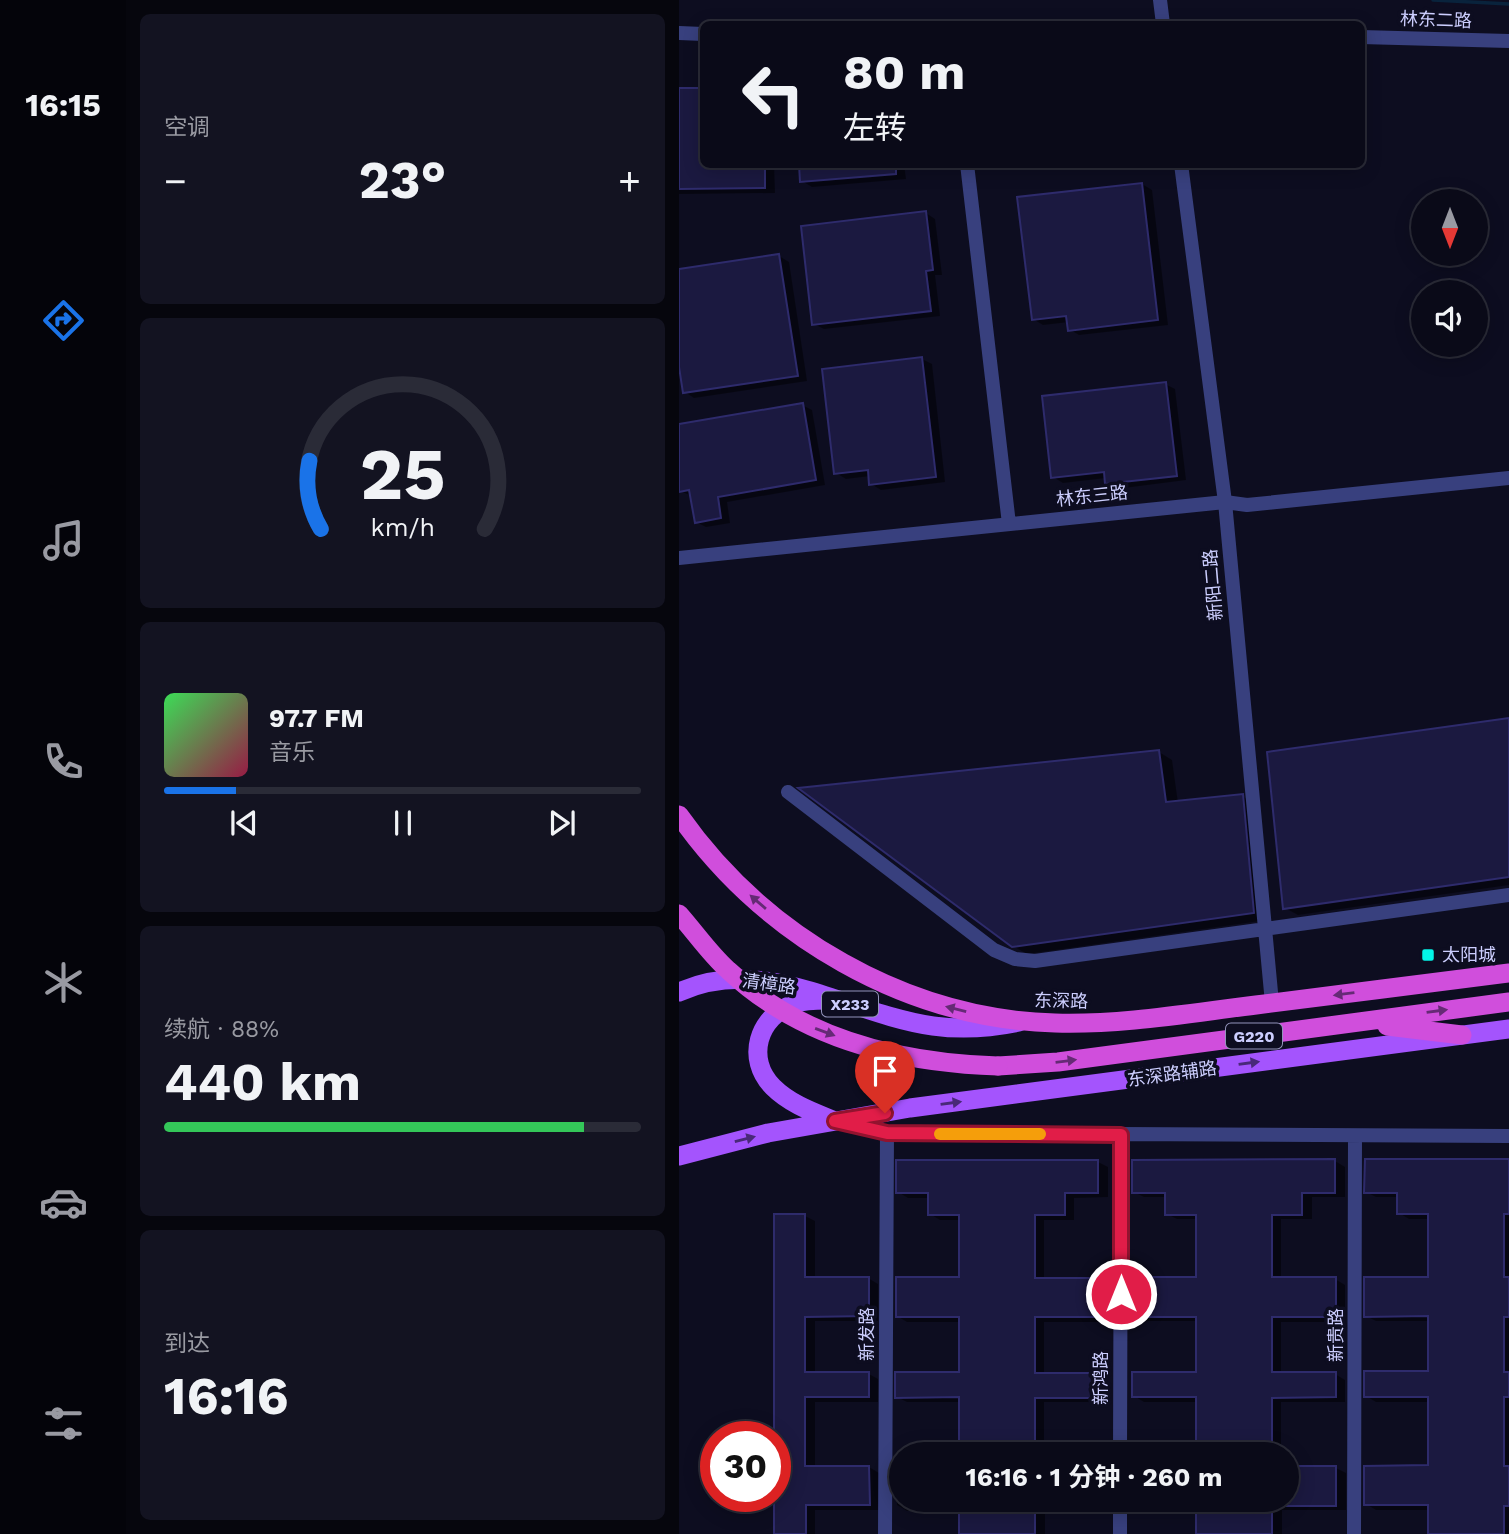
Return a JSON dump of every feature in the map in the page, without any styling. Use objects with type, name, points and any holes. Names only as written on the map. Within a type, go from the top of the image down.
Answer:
[{"type":"highway","name":"东深路","points":[[679,815],[695,838],[741,888],[774,916],[830,956],[927,1001],[958,1010],[1023,1021],[1089,1023],[1272,1003],[1509,972]]},
{"type":"highway","name":"G220","points":[[679,914],[727,970],[766,1001],[806,1025],[885,1053],[952,1065],[998,1066],[1058,1062],[1509,1002]]},
{"type":"highway","points":[[1358,1022],[1462,1035]]},
{"type":"main road","name":"清樟路","points":[[679,992],[700,984],[749,979],[797,986],[933,1026],[986,1027],[1023,1021]]},
{"type":"main road","points":[[835,999],[794,1004],[779,1012],[766,1023],[757,1049],[763,1074],[780,1094],[835,1121]]},
{"type":"main road","name":"东深路辅路","points":[[835,1121],[910,1108],[1509,1029]]},
{"type":"main road","points":[[679,1156],[768,1133],[835,1121]]},
{"type":"street","points":[[1160,0],[1163,21]]},
{"type":"street","points":[[679,33],[700,34]]},
{"type":"street","name":"林东二路","points":[[1365,37],[1509,41]]},
{"type":"street","points":[[967,168],[1009,524]]},
{"type":"street","name":"新阳二路","points":[[1182,168],[1225,502],[1272,1003]]},
{"type":"street","name":"林东三路","points":[[679,558],[1225,502],[1247,505],[1509,478]]},
{"type":"street","points":[[788,792],[994,950],[1014,959],[1035,961],[1509,895]]},
{"type":"street","points":[[835,1121],[887,1133],[1509,1136]]},
{"type":"street","name":"新发路","points":[[885,1534],[887,1133]]},
{"type":"street","name":"新鸿路","points":[[1120,1442],[1121,1135]]},
{"type":"street","name":"新贵路","points":[[1354,1534],[1356,1136]]},
{"type":"street","points":[[1120,1512],[1120,1534]]},
{"type":"building","points":[[679,88],[700,88],[700,168],[765,168],[765,188],[679,189]]},
{"type":"building","points":[[799,168],[896,168],[896,174],[800,182]]},
{"type":"building","points":[[1142,183],[1158,320],[1068,331],[1066,316],[1032,320],[1017,197]]},
{"type":"building","points":[[926,211],[933,270],[926,271],[931,311],[812,325],[801,226]]},
{"type":"building","points":[[779,254],[798,376],[683,393],[679,367],[679,269]]},
{"type":"building","points":[[922,357],[936,477],[869,485],[868,470],[834,474],[822,369]]},
{"type":"building","points":[[1166,382],[1177,476],[1105,484],[1104,472],[1051,478],[1042,396]]},
{"type":"building","points":[[803,403],[816,480],[718,497],[721,518],[695,523],[689,490],[679,492],[679,424]]},
{"type":"building","points":[[1509,718],[1509,877],[1283,909],[1267,752]]},
{"type":"building","points":[[1159,750],[1166,802],[1243,794],[1254,913],[1012,947],[798,788]]},
{"type":"building","points":[[1335,1159],[1335,1193],[1302,1193],[1302,1215],[1272,1215],[1272,1277],[1336,1277],[1336,1317],[1272,1317],[1272,1372],[1336,1372],[1336,1397],[1272,1398],[1272,1442],[1196,1442],[1196,1397],[1132,1397],[1132,1372],[1196,1372],[1196,1317],[1132,1317],[1132,1277],[1196,1277],[1196,1215],[1165,1215],[1165,1193],[1132,1193],[1132,1160]]},
{"type":"building","points":[[1365,1159],[1509,1159],[1509,1214],[1504,1214],[1504,1277],[1509,1277],[1509,1317],[1504,1317],[1504,1372],[1509,1372],[1509,1397],[1504,1397],[1504,1466],[1509,1466],[1509,1506],[1504,1506],[1504,1534],[1428,1534],[1428,1505],[1364,1505],[1364,1466],[1428,1465],[1428,1397],[1364,1397],[1364,1371],[1428,1371],[1428,1316],[1364,1317],[1364,1277],[1428,1277],[1428,1214],[1397,1214],[1397,1193],[1364,1193]]},
{"type":"building","points":[[896,1160],[1098,1160],[1098,1193],[1065,1193],[1065,1215],[1035,1215],[1035,1278],[1098,1278],[1099,1317],[1035,1317],[1035,1373],[1099,1373],[1099,1398],[1035,1398],[1035,1442],[959,1442],[959,1397],[895,1398],[895,1372],[959,1372],[959,1317],[896,1317],[896,1277],[959,1277],[959,1215],[928,1215],[928,1193],[896,1193]]},
{"type":"building","points":[[774,1214],[805,1214],[805,1277],[869,1277],[869,1316],[805,1317],[805,1372],[869,1372],[869,1397],[805,1397],[805,1466],[869,1466],[870,1505],[806,1505],[806,1534],[774,1534],[774,1512],[791,1512],[791,1421],[774,1421]]},
{"type":"building","points":[[1299,1466],[1336,1466],[1336,1506],[1299,1506]]},
{"type":"building","points":[[959,1512],[1035,1512],[1035,1534],[959,1534]]},
{"type":"building","points":[[1196,1512],[1272,1512],[1272,1534],[1196,1534]]},
{"type":"waterway","points":[[1433,0],[1509,4]]},
{"type":"slow traffic","points":[[940,1134],[1040,1134]]},
{"type":"place","name":"太阳城","points":[[1428,955]]},
{"type":"route","points":[[885,1113],[835,1121],[887,1133],[1121,1135],[1121,1294]]}]
